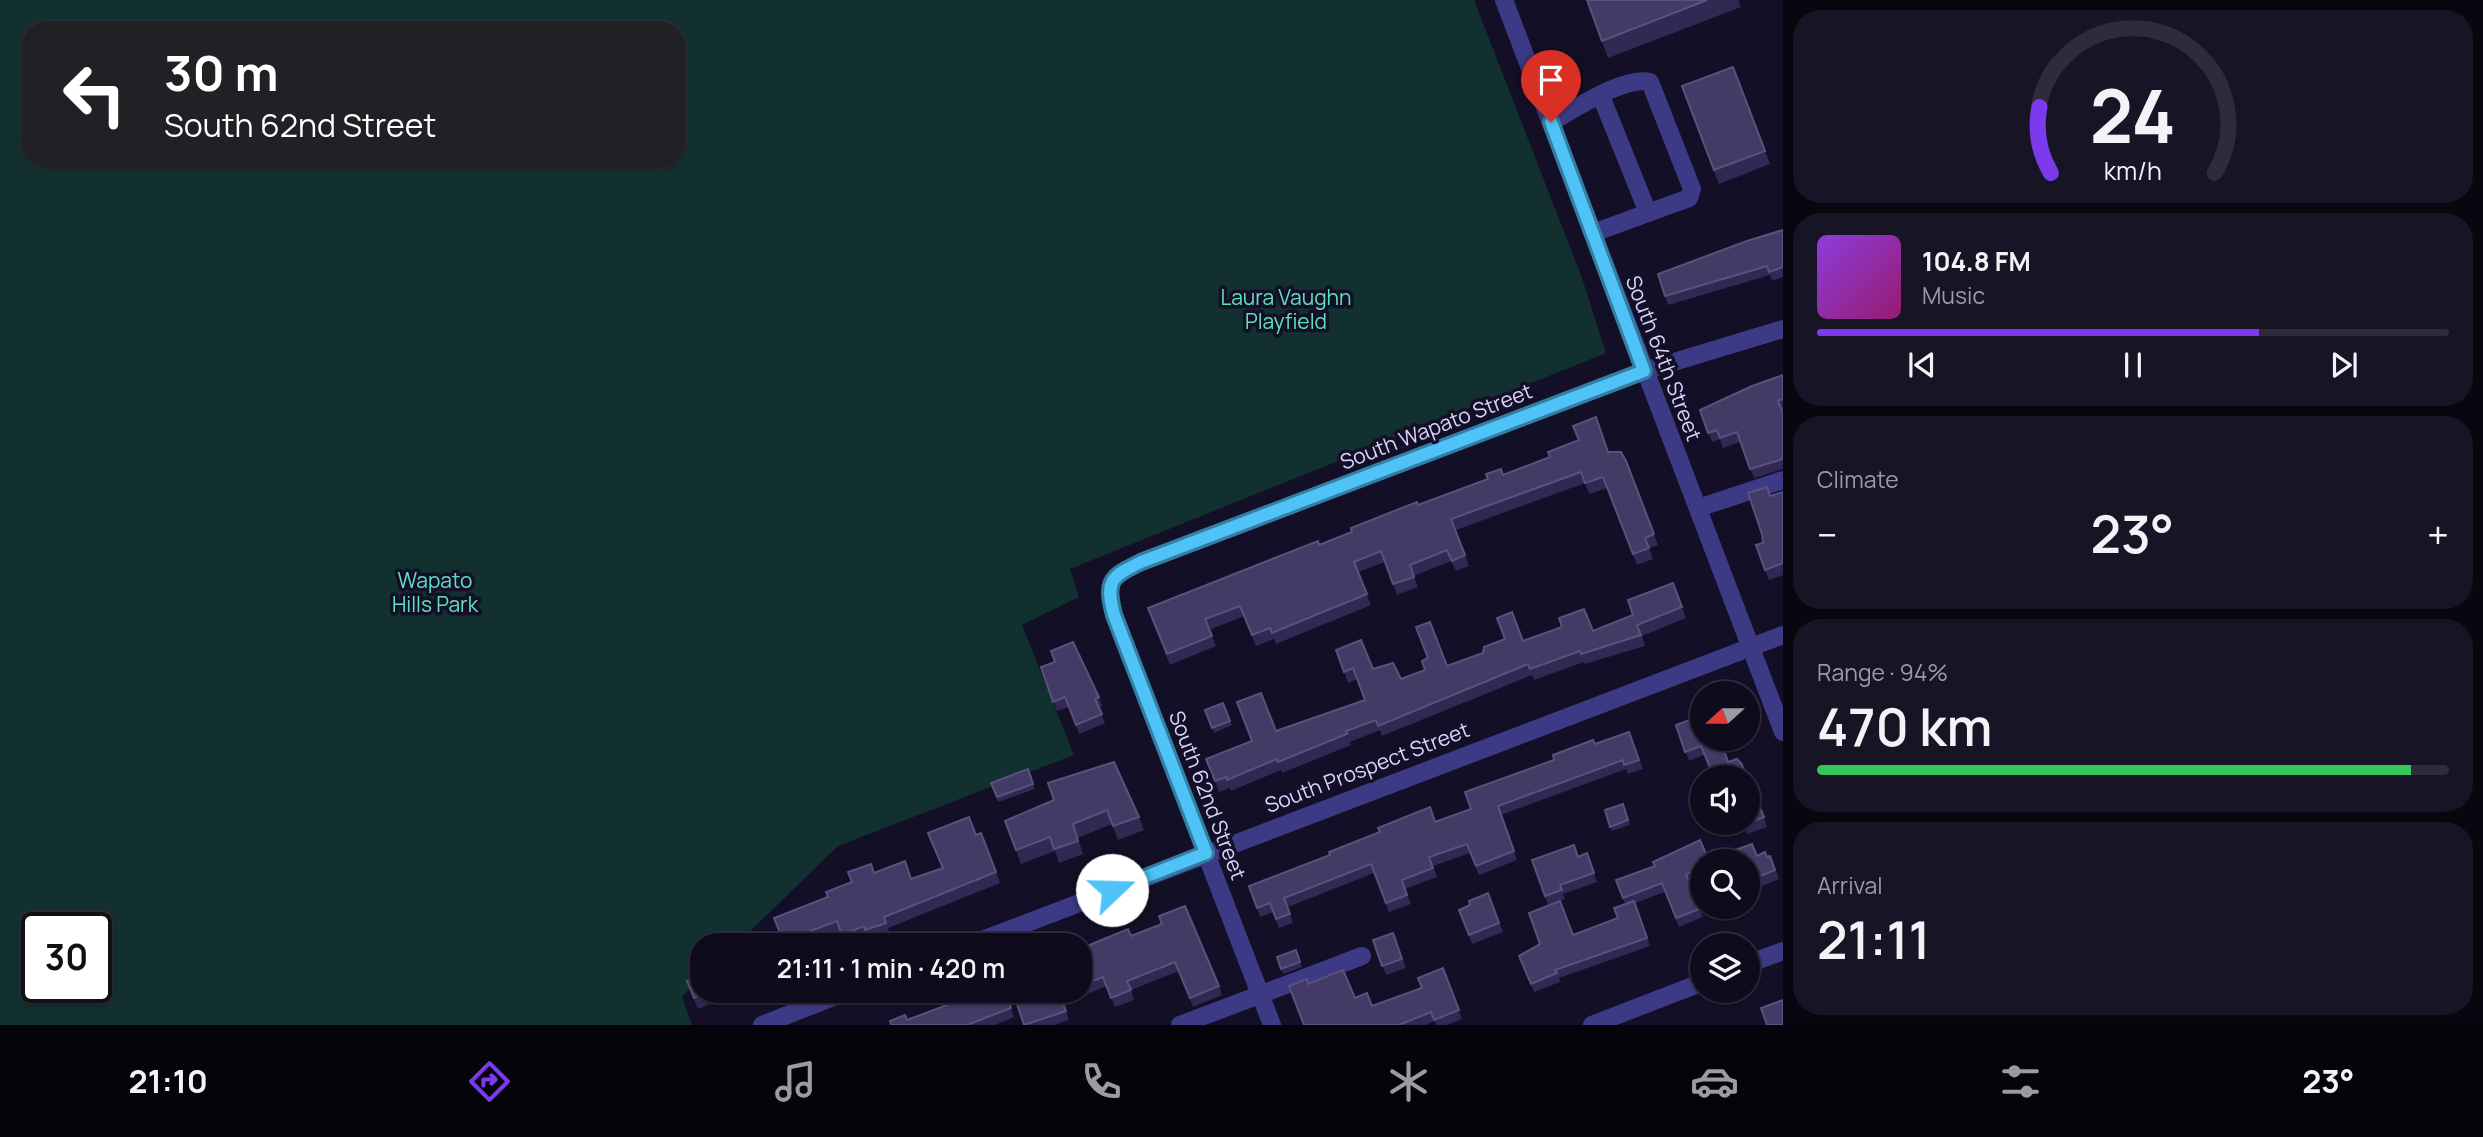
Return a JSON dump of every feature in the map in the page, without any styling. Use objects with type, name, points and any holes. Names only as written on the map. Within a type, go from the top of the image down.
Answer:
[{"type":"street","name":"South 64th Street","points":[[1504,0],[1783,732]]},
{"type":"street","points":[[1551,122],[1639,79],[1650,82],[1692,189],[1689,198],[1593,233]]},
{"type":"street","points":[[1601,96],[1648,213]]},
{"type":"street","name":"South Wapato Street","points":[[1111,581],[1141,562],[1644,371],[1783,329]]},
{"type":"street","points":[[1698,508],[1783,480]]},
{"type":"street","name":"South 62nd Street","points":[[1111,581],[1109,589],[1114,615],[1272,1025]]},
{"type":"street","name":"South Prospect Street","points":[[1000,933],[1783,635]]},
{"type":"street","points":[[1760,960],[1783,951]]},
{"type":"street","points":[[1180,1025],[1362,956]]},
{"type":"street","points":[[1592,1025],[1690,987]]},
{"type":"street","points":[[762,1025],[818,1003]]},
{"type":"green space","name":"Wapato Hills Park","points":[[0,0],[1474,0],[1582,278],[1606,353],[1070,569],[1079,597],[1022,625],[1074,755],[838,846],[748,933],[690,933],[690,989],[682,997],[692,1025],[0,1025]]},
{"type":"building","points":[[1587,0],[1707,0],[1602,41]]},
{"type":"building","points":[[1733,67],[1765,151],[1714,170],[1682,86]]},
{"type":"building","points":[[1783,230],[1783,267],[1769,272],[1767,266],[1665,296],[1658,274]]},
{"type":"building","points":[[1783,375],[1783,399],[1778,401],[1783,413],[1783,459],[1750,469],[1737,432],[1720,438],[1717,430],[1708,433],[1700,410]]},
{"type":"building","points":[[1596,417],[1608,452],[1621,452],[1626,461],[1654,534],[1645,538],[1649,548],[1633,554],[1603,477],[1585,483],[1581,472],[1451,519],[1465,555],[1452,561],[1447,550],[1410,565],[1414,577],[1393,584],[1381,551],[1354,562],[1367,594],[1272,633],[1270,628],[1252,635],[1240,606],[1205,619],[1212,636],[1167,654],[1148,608],[1318,541],[1319,545],[1352,532],[1351,528],[1417,502],[1418,505],[1488,479],[1486,474],[1501,469],[1503,475],[1550,457],[1548,452],[1579,440],[1573,426]]},
{"type":"building","points":[[1767,487],[1770,496],[1783,492],[1783,563],[1765,570],[1756,545],[1763,543],[1762,534],[1748,493]]},
{"type":"building","points":[[1673,583],[1682,607],[1637,625],[1641,635],[1581,654],[1580,651],[1530,669],[1528,664],[1378,726],[1376,720],[1278,762],[1277,759],[1227,780],[1226,777],[1215,781],[1206,759],[1252,741],[1237,702],[1261,693],[1276,731],[1365,700],[1353,668],[1344,672],[1336,650],[1361,640],[1373,669],[1393,663],[1401,679],[1425,670],[1422,661],[1428,658],[1416,627],[1430,622],[1447,666],[1483,653],[1484,647],[1505,639],[1497,618],[1512,612],[1523,641],[1562,627],[1559,618],[1584,609],[1593,631],[1633,615],[1628,600]]},
{"type":"building","points":[[1073,642],[1099,697],[1095,699],[1102,714],[1076,725],[1065,697],[1053,702],[1041,667],[1055,662],[1051,651]]},
{"type":"building","points":[[1223,703],[1230,721],[1212,728],[1205,710]]},
{"type":"building","points":[[1690,720],[1690,750],[1685,752],[1676,725]]},
{"type":"building","points":[[1629,732],[1639,760],[1624,765],[1623,760],[1498,806],[1514,851],[1476,866],[1467,844],[1429,857],[1433,868],[1402,880],[1407,895],[1386,903],[1371,864],[1284,898],[1290,914],[1276,919],[1270,903],[1257,908],[1249,886],[1330,855],[1329,852],[1380,832],[1378,828],[1430,807],[1435,822],[1471,809],[1465,792],[1554,760],[1553,755],[1593,740],[1595,744]]},
{"type":"building","points":[[1703,751],[1724,751],[1728,762],[1737,759],[1742,765],[1709,765]]},
{"type":"building","points":[[1114,762],[1139,817],[1113,826],[1107,810],[1073,824],[1078,841],[1054,849],[1050,837],[1016,850],[1005,821],[1054,800],[1048,783]]},
{"type":"building","points":[[1028,769],[1033,784],[997,797],[991,783]]},
{"type":"building","points":[[1623,804],[1628,820],[1610,827],[1605,810]]},
{"type":"building","points":[[969,817],[976,835],[981,833],[996,872],[884,917],[886,923],[865,930],[864,926],[841,933],[837,921],[805,933],[780,933],[774,918],[828,897],[826,892],[852,882],[848,872],[871,864],[874,873],[905,861],[911,879],[943,868],[928,833]]},
{"type":"building","points":[[1700,840],[1704,849],[1690,849],[1690,873],[1686,874],[1690,884],[1690,913],[1676,918],[1662,883],[1623,898],[1616,880],[1655,866],[1653,862]]},
{"type":"building","points":[[1752,844],[1754,849],[1738,849]]},
{"type":"building","points":[[1574,845],[1578,857],[1587,853],[1594,873],[1560,885],[1562,890],[1545,896],[1532,860]]},
{"type":"building","points":[[1765,852],[1767,857],[1770,856],[1775,870],[1760,876],[1760,854]]},
{"type":"building","points":[[1488,893],[1499,923],[1469,935],[1459,910],[1470,905],[1469,901]]},
{"type":"building","points":[[1560,901],[1573,935],[1618,918],[1614,908],[1634,901],[1647,938],[1555,970],[1557,973],[1531,984],[1519,956],[1540,944],[1529,913]]},
{"type":"building","points":[[1185,906],[1219,986],[1190,998],[1175,962],[1127,981],[1131,990],[1111,998],[1103,977],[1092,981],[1092,944],[1128,929],[1131,936],[1162,924],[1159,916]]},
{"type":"building","points":[[1393,933],[1402,959],[1382,966],[1373,940]]},
{"type":"building","points":[[1296,950],[1300,962],[1281,969],[1277,957]]},
{"type":"building","points":[[1443,968],[1459,1010],[1434,1020],[1431,1012],[1399,1025],[1304,1025],[1289,986],[1307,979],[1308,984],[1343,970],[1355,998],[1367,993],[1372,1006],[1422,988],[1418,978]]},
{"type":"building","points":[[1783,1000],[1783,1025],[1767,1025],[1761,1008]]},
{"type":"building","points":[[952,1003],[1009,1003],[1011,1008],[967,1025],[891,1025],[890,1021],[905,1015],[907,1020]]},
{"type":"building","points":[[1017,1003],[1063,1003],[1066,1011],[1024,1025]]},
{"type":"route","points":[[1112,890],[1206,853],[1114,615],[1109,589],[1115,577],[1141,562],[1644,371],[1551,122]]},
{"type":"park label","name":"Laura Vaughn Playfield","points":[[1286,309]]}]
